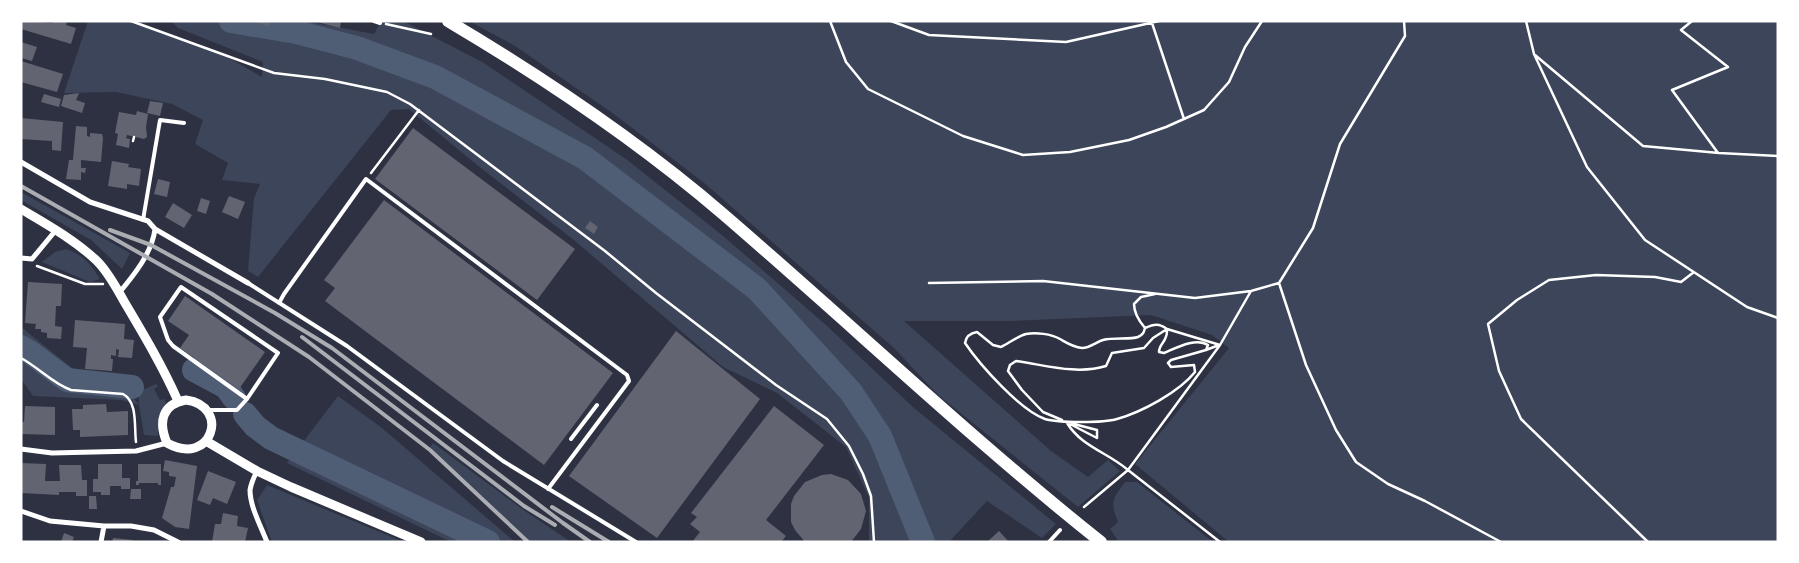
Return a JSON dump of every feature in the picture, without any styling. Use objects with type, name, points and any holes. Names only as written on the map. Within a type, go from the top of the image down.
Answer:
[{"type":"highway","points":[[448,21],[506,55],[565,94],[634,143],[722,213],[975,438],[1040,494],[1101,542]]},
{"type":"street","points":[[21,162],[90,202],[148,221],[155,229],[248,283]]},
{"type":"street","points":[[21,209],[57,229],[99,263],[114,284],[178,401]]},
{"type":"street","points":[[21,258],[32,259],[57,229]]},
{"type":"street","points":[[119,293],[130,280],[151,245],[155,229]]},
{"type":"street","points":[[21,450],[52,453],[136,451],[168,443],[184,450],[192,449],[206,441],[212,425],[211,418],[202,404],[194,401],[178,401],[171,405],[162,419],[162,427],[168,443]]},
{"type":"street","points":[[206,441],[257,471],[421,542]]},
{"type":"street","points":[[257,471],[250,491],[267,542]]},
{"type":"street","points":[[21,511],[50,520],[104,526],[131,526],[154,530],[178,542]]},
{"type":"street","points":[[101,542],[104,526]]},
{"type":"lane","points":[[374,21],[380,23]]},
{"type":"lane","points":[[143,220],[160,120],[184,123]]},
{"type":"lane","points":[[279,303],[366,179],[627,375],[629,381],[548,490]]},
{"type":"lane","points":[[248,283],[347,346],[503,461],[636,542]]},
{"type":"lane","points":[[207,410],[237,410],[247,399],[278,353],[181,287],[160,317],[168,340],[173,346],[247,399]]},
{"type":"lane","points":[[571,439],[597,405]]},
{"type":"lane","points":[[1049,542],[1060,530]]},
{"type":"path","points":[[131,21],[274,73],[325,79],[387,92],[419,110],[776,384],[827,419],[849,446],[863,474],[871,496],[874,542]]},
{"type":"path","points":[[830,21],[846,62],[868,89],[963,136],[1023,155],[1070,152],[1120,141],[1166,127],[1204,110],[1229,82],[1245,47],[1262,21]]},
{"type":"path","points":[[891,21],[929,36],[1066,42],[1159,21]]},
{"type":"path","points":[[929,283],[1044,281],[1196,298],[1251,291],[1279,283],[1313,228],[1340,144],[1405,36],[1404,21]]},
{"type":"path","points":[[1526,21],[1534,54],[1587,167],[1645,240],[1747,307],[1778,318]]},
{"type":"path","points":[[1692,21],[1681,30],[1728,67],[1672,90],[1719,154]]},
{"type":"path","points":[[380,23],[431,34]]},
{"type":"path","points":[[1152,23],[1184,119]]},
{"type":"path","points":[[1534,54],[1643,146],[1719,154],[1778,156]]},
{"type":"path","points":[[366,179],[419,110]]},
{"type":"path","points":[[133,141],[134,137]]},
{"type":"path","points":[[32,259],[34,264],[85,284],[114,284]]},
{"type":"path","points":[[1648,542],[1521,419],[1499,372],[1488,324],[1517,300],[1550,280],[1596,275],[1654,277],[1681,282],[1694,272]]},
{"type":"path","points":[[1279,283],[1306,365],[1336,430],[1356,462],[1388,484],[1425,501],[1501,542]]},
{"type":"path","points":[[1084,507],[1128,470],[1220,345],[1251,291]]},
{"type":"path","points":[[1145,328],[1134,310],[1134,304],[1141,297],[1154,294]]},
{"type":"path","points":[[1167,329],[1153,338],[1144,348],[1112,353],[1106,366],[1098,369],[1045,367],[1016,361],[1010,365],[1008,371],[1043,412],[1067,422],[1097,438],[1097,430],[1067,422],[1045,419],[1031,411],[976,359],[965,343],[971,333],[977,332],[993,345],[1001,347],[1024,334],[1041,334],[1059,338],[1071,346],[1083,348],[1102,340],[1119,337],[1138,337],[1143,334],[1145,328],[1152,324],[1161,324],[1167,329],[1220,345]]},
{"type":"path","points":[[1167,329],[1168,337],[1159,348],[1159,352],[1164,353],[1180,346],[1200,342],[1208,345],[1206,350]]},
{"type":"path","points":[[1067,422],[1116,420],[1142,409],[1187,382],[1195,372],[1194,365],[1170,367],[1168,364],[1171,360],[1220,345]]},
{"type":"path","points":[[21,358],[63,387],[71,390],[123,394],[129,397],[132,403],[136,451]]},
{"type":"path","points":[[1067,422],[1074,433],[1088,445],[1114,458],[1220,542]]},
{"type":"shaded area","points":[[88,21],[129,21],[217,51],[262,77],[263,62],[178,28],[171,21],[230,21],[266,32],[279,21],[305,21],[374,34],[381,21],[403,21],[484,63],[626,159],[722,235],[826,325],[914,408],[1056,524],[1042,538],[987,501],[949,542],[869,542],[869,498],[846,447],[777,393],[723,367],[575,241],[477,165],[409,109],[391,110],[258,277],[248,271],[254,198],[260,184],[222,180],[228,163],[195,144],[203,120],[172,104],[116,92],[64,93]]},
{"type":"shaded area","points":[[469,21],[1778,21],[1778,542],[1229,542],[1135,464],[1229,348],[1212,335],[1151,315],[1013,321],[904,321],[1051,451],[1088,477],[1108,460],[1120,471],[1078,507],[938,395],[894,348],[703,182],[611,112],[515,46]]},
{"type":"shaded area","points":[[21,192],[130,253],[122,269],[91,240],[21,200]]},
{"type":"shaded area","points":[[66,249],[86,260],[100,279],[90,282],[42,262],[55,252]]},
{"type":"shaded area","points":[[21,327],[77,372],[132,386],[133,397],[139,405],[122,400],[33,396],[21,379]]},
{"type":"shaded area","points":[[156,384],[158,386],[154,389],[160,400],[164,399],[166,403],[159,419],[158,436],[144,435],[138,392]]},
{"type":"shaded area","points":[[338,396],[382,428],[515,542],[451,542],[287,463]]},
{"type":"shaded area","points":[[433,443],[522,509],[571,542],[531,542],[430,447]]},
{"type":"shaded area","points":[[1125,482],[1137,482],[1213,542],[1119,542],[1110,529],[1118,522],[1113,505],[1117,493]]},
{"type":"shaded area","points":[[267,485],[404,542],[272,542],[257,500]]},
{"type":"building","points":[[21,21],[53,23],[53,21],[62,21],[67,23],[66,25],[76,28],[71,44],[21,29]]},
{"type":"building","points":[[250,21],[270,21],[269,26]]},
{"type":"building","points":[[313,21],[341,21],[340,28]]},
{"type":"building","points":[[21,42],[37,47],[32,61],[21,58]]},
{"type":"building","points":[[21,61],[63,74],[57,92],[21,82]]},
{"type":"building","points":[[79,93],[76,100],[85,103],[82,113],[61,106],[64,95]]},
{"type":"building","points":[[44,94],[61,99],[59,107],[41,102]]},
{"type":"building","points":[[150,101],[163,103],[160,116],[147,113]]},
{"type":"building","points":[[137,111],[148,114],[147,137],[144,139],[127,135],[126,138],[130,139],[129,148],[116,145],[118,134],[115,133],[119,112],[136,115]]},
{"type":"building","points":[[21,118],[63,122],[61,151],[52,150],[52,141],[21,139]]},
{"type":"building","points":[[76,126],[87,127],[87,136],[90,137],[90,133],[102,134],[103,138],[101,162],[81,160],[81,168],[86,168],[85,173],[81,172],[81,180],[66,179],[69,160],[73,160]]},
{"type":"building","points":[[413,128],[575,249],[537,300],[375,179]]},
{"type":"building","points":[[112,161],[129,164],[128,167],[141,169],[139,186],[127,184],[127,189],[108,186]]},
{"type":"building","points":[[158,179],[170,182],[167,197],[154,194]]},
{"type":"building","points":[[229,196],[245,202],[238,219],[222,212]]},
{"type":"building","points":[[201,198],[210,201],[206,214],[197,211]]},
{"type":"building","points":[[384,200],[613,373],[544,465],[325,301],[335,288],[324,280]]},
{"type":"building","points":[[173,203],[192,215],[184,228],[165,217]]},
{"type":"building","points":[[590,221],[598,227],[594,234],[585,228]]},
{"type":"building","points":[[28,282],[62,284],[61,306],[56,306],[55,326],[62,327],[61,339],[47,338],[47,333],[41,332],[41,329],[35,329],[36,324],[25,323]]},
{"type":"building","points":[[185,296],[265,352],[239,389],[180,348],[189,335],[168,321]]},
{"type":"building","points":[[75,320],[125,324],[124,339],[134,340],[132,358],[118,357],[119,350],[116,349],[116,356],[111,355],[111,359],[113,359],[112,371],[85,369],[87,348],[73,347]]},
{"type":"building","points":[[676,331],[760,399],[657,538],[569,476]]},
{"type":"building","points":[[106,404],[107,412],[128,411],[128,435],[80,437],[80,430],[73,430],[72,409],[83,409],[83,405]]},
{"type":"building","points":[[25,406],[55,407],[55,435],[21,434],[21,422],[24,422]]},
{"type":"building","points":[[774,406],[824,445],[766,520],[786,536],[781,542],[692,542],[700,532],[690,524],[697,517],[691,513]]},
{"type":"building","points":[[165,460],[197,466],[189,529],[175,527],[162,518],[171,487],[174,487],[176,477],[169,476],[169,472],[163,471]]},
{"type":"building","points":[[21,463],[46,464],[45,481],[60,481],[59,465],[81,465],[82,480],[87,480],[87,496],[76,496],[76,492],[59,492],[59,495],[21,493]]},
{"type":"building","points":[[98,464],[122,464],[122,478],[130,478],[130,489],[121,489],[121,486],[110,486],[110,495],[101,495],[101,492],[93,492],[93,479],[98,479]]},
{"type":"building","points":[[138,464],[161,464],[161,485],[158,485],[158,483],[139,483],[139,485],[136,485],[136,481],[138,481]]},
{"type":"building","points":[[208,471],[236,482],[227,504],[213,498],[210,505],[197,500]]},
{"type":"building","points":[[831,474],[848,480],[861,494],[866,511],[861,529],[851,542],[805,542],[791,522],[791,504],[794,496],[805,482],[822,475]]},
{"type":"building","points":[[131,489],[141,489],[141,499],[130,499]]},
{"type":"building","points":[[89,496],[96,496],[97,509],[89,509]]},
{"type":"building","points":[[223,513],[238,516],[237,526],[248,528],[245,542],[212,542],[215,524],[221,524]]},
{"type":"building","points":[[999,531],[1009,542],[987,542]]},
{"type":"building","points":[[64,533],[74,537],[72,542],[61,542]]},
{"type":"building","points":[[113,538],[133,540],[133,542],[112,542]]},
{"type":"waterway","points":[[231,21],[296,32],[357,48],[435,77],[585,158],[757,289],[851,392],[880,436],[923,542]]},
{"type":"waterway","points":[[21,347],[67,380],[132,387]]},
{"type":"waterway","points":[[194,370],[226,387],[234,398]]},
{"type":"waterway","points":[[245,414],[255,426],[271,438],[488,542]]},
{"type":"railway","points":[[21,186],[212,294],[309,357],[430,450],[528,542]]},
{"type":"railway","points":[[110,230],[151,245],[275,313],[332,348],[590,542]]},
{"type":"railway","points":[[302,337],[524,506],[555,525]]},
{"type":"railway","points":[[552,507],[609,542]]}]
